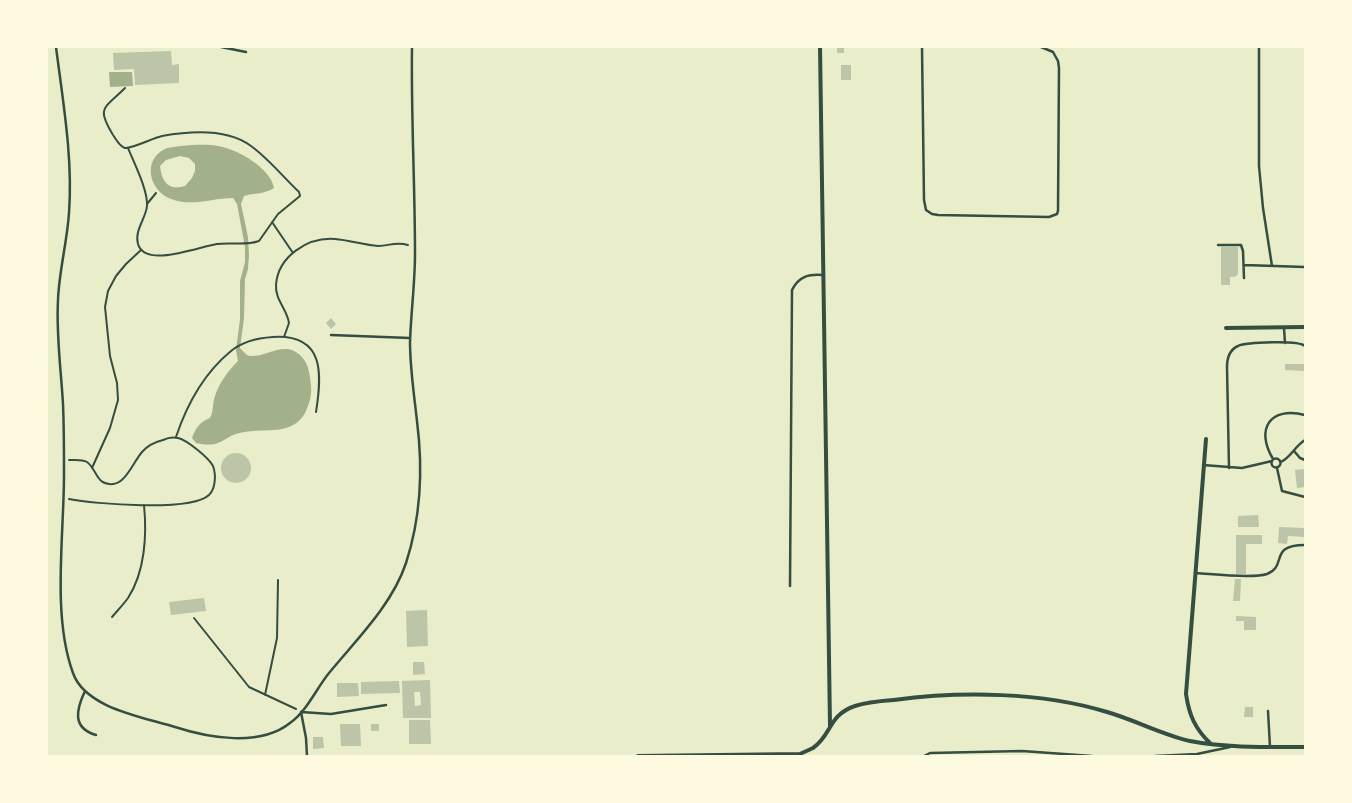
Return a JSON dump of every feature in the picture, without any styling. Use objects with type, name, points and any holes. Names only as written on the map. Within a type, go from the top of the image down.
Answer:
[{"type":"street","points":[[820,47],[830,726]]},
{"type":"street","points":[[1226,328],[1305,327]]},
{"type":"street","points":[[1206,439],[1186,694],[1188,708],[1193,722],[1200,734],[1211,744]]},
{"type":"street","points":[[638,756],[800,754],[814,748],[825,736],[830,726],[841,713],[857,705],[909,698],[988,695],[1028,698],[1106,711],[1188,740],[1211,744],[1234,746],[1305,747]]},
{"type":"lane","points":[[56,47],[68,142],[70,177],[68,219],[57,303],[64,459],[62,610],[65,638],[74,677],[84,691],[99,702],[184,730],[222,737],[257,737],[290,724],[301,712],[320,684],[386,602],[405,568],[416,530],[420,491],[420,456],[413,390],[410,338],[415,247],[412,47]]},
{"type":"lane","points":[[221,47],[246,52]]},
{"type":"lane","points":[[922,47],[924,200],[926,210],[932,214],[1049,217],[1057,214],[1058,211],[1058,61],[1054,52],[1041,47]]},
{"type":"lane","points":[[1259,47],[1259,166],[1263,208],[1272,266]]},
{"type":"lane","points":[[1218,245],[1241,245],[1244,278]]},
{"type":"lane","points":[[1244,266],[1305,267]]},
{"type":"lane","points":[[790,586],[792,290],[800,278],[806,275],[823,275]]},
{"type":"lane","points":[[1284,327],[1285,343]]},
{"type":"lane","points":[[331,335],[410,338]]},
{"type":"lane","points":[[1229,468],[1227,367],[1229,355],[1232,350],[1243,344],[1299,343],[1305,346]]},
{"type":"lane","points":[[1305,415],[1283,413],[1277,415],[1268,424],[1265,430],[1265,444],[1273,460],[1273,466],[1277,468],[1282,491],[1305,498]]},
{"type":"lane","points":[[1277,468],[1281,462],[1291,455],[1298,445],[1305,440]]},
{"type":"lane","points":[[1294,451],[1300,458],[1305,460]]},
{"type":"lane","points":[[1203,465],[1229,468],[1250,467],[1277,458],[1281,462]]},
{"type":"lane","points":[[1195,573],[1244,575],[1267,574],[1273,570],[1285,548],[1290,546],[1305,545]]},
{"type":"lane","points":[[84,691],[77,711],[78,718],[84,730],[96,736]]},
{"type":"lane","points":[[301,712],[332,714],[386,705]]},
{"type":"lane","points":[[1268,710],[1270,747]]},
{"type":"lane","points":[[301,712],[306,738],[307,756]]},
{"type":"lane","points":[[1154,756],[1197,754],[1234,746]]},
{"type":"lane","points":[[924,756],[930,753],[993,751],[1092,756]]},
{"type":"path","points":[[125,88],[102,114],[117,141],[122,146],[128,148],[148,140],[167,135],[208,133],[219,134],[240,140],[250,145],[279,170],[300,194],[299,198],[278,214],[262,239],[254,243],[218,244],[177,255],[153,254],[141,250],[138,244],[137,238],[147,205],[156,193]]},
{"type":"path","points":[[128,148],[144,191],[147,205]]},
{"type":"path","points":[[272,222],[293,253]]},
{"type":"path","points":[[284,337],[289,323],[278,299],[276,285],[279,272],[285,261],[293,253],[305,245],[325,239],[353,241],[377,246],[398,243],[415,247]]},
{"type":"path","points":[[92,468],[110,428],[118,400],[117,383],[110,356],[105,307],[108,291],[116,276],[141,250]]},
{"type":"path","points":[[176,437],[191,398],[216,365],[232,350],[244,343],[256,339],[284,337],[301,341],[308,345],[314,354],[319,370],[320,384],[316,412]]},
{"type":"path","points":[[64,459],[85,461],[92,468],[100,481],[106,484],[114,484],[120,481],[142,451],[156,442],[176,437],[208,460],[215,476],[212,491],[209,496],[173,505],[96,504],[64,498]]},
{"type":"path","points":[[112,617],[128,598],[136,580],[145,542],[144,505]]},
{"type":"path","points":[[265,695],[277,638],[278,580]]},
{"type":"path","points":[[194,618],[244,682],[254,690],[301,712]]},
{"type":"shaded area","points":[[109,72],[132,72],[133,86],[110,87]]},
{"type":"shaded area","points":[[213,145],[234,151],[243,155],[260,167],[267,173],[272,181],[274,188],[244,196],[241,204],[248,237],[249,255],[248,269],[245,279],[244,318],[240,348],[248,356],[289,349],[295,351],[304,359],[310,374],[311,394],[309,403],[300,420],[286,428],[278,430],[244,432],[212,444],[196,443],[192,438],[199,425],[210,418],[214,399],[219,386],[227,373],[238,361],[236,350],[240,319],[240,281],[245,262],[245,247],[237,204],[233,198],[202,202],[178,201],[163,195],[153,183],[151,168],[153,160],[165,149],[179,146]],"holes":[[[180,156],[189,158],[195,164],[195,171],[192,178],[185,186],[174,187],[167,184],[162,177],[160,166],[166,160]]]},
{"type":"building","points":[[837,47],[844,47],[844,53],[837,53]]},
{"type":"building","points":[[171,51],[172,65],[179,64],[179,83],[135,85],[134,69],[114,70],[113,53]]},
{"type":"building","points":[[841,65],[851,65],[851,80],[841,80]]},
{"type":"building","points":[[1221,247],[1238,247],[1238,274],[1235,277],[1230,277],[1230,285],[1221,285]]},
{"type":"building","points":[[331,318],[336,324],[331,329],[326,323]]},
{"type":"building","points":[[1285,364],[1304,364],[1304,371],[1285,370]]},
{"type":"building","points":[[236,453],[242,454],[250,462],[250,474],[242,482],[236,483],[230,482],[222,474],[221,468],[222,462],[230,454]]},
{"type":"building","points":[[1305,469],[1305,487],[1297,488],[1295,470]]},
{"type":"building","points":[[1258,515],[1259,527],[1238,527],[1238,516]]},
{"type":"building","points":[[1279,527],[1305,528],[1305,537],[1288,536],[1287,544],[1278,543]]},
{"type":"building","points":[[1236,535],[1262,535],[1262,544],[1246,544],[1246,574],[1236,574]]},
{"type":"building","points":[[1235,579],[1241,579],[1240,601],[1233,601]]},
{"type":"building","points":[[204,598],[206,611],[171,615],[169,602]]},
{"type":"building","points":[[427,610],[428,646],[407,647],[406,611]]},
{"type":"building","points":[[1236,616],[1256,617],[1256,630],[1244,630],[1244,621],[1236,621]]},
{"type":"building","points":[[413,662],[424,662],[425,674],[413,675]]},
{"type":"building","points":[[430,680],[431,718],[403,718],[402,681]],"holes":[[[414,692],[420,692],[421,705],[415,706]]]},
{"type":"building","points":[[399,681],[400,693],[361,694],[361,682]]},
{"type":"building","points":[[337,683],[358,683],[359,696],[337,697]]},
{"type":"building","points":[[1245,707],[1253,707],[1253,717],[1244,717]]},
{"type":"building","points":[[409,720],[430,720],[431,744],[409,744]]},
{"type":"building","points":[[340,724],[360,724],[361,746],[341,746]]},
{"type":"building","points":[[371,724],[379,724],[379,731],[371,731]]},
{"type":"building","points":[[313,737],[323,737],[324,748],[313,749]]}]
